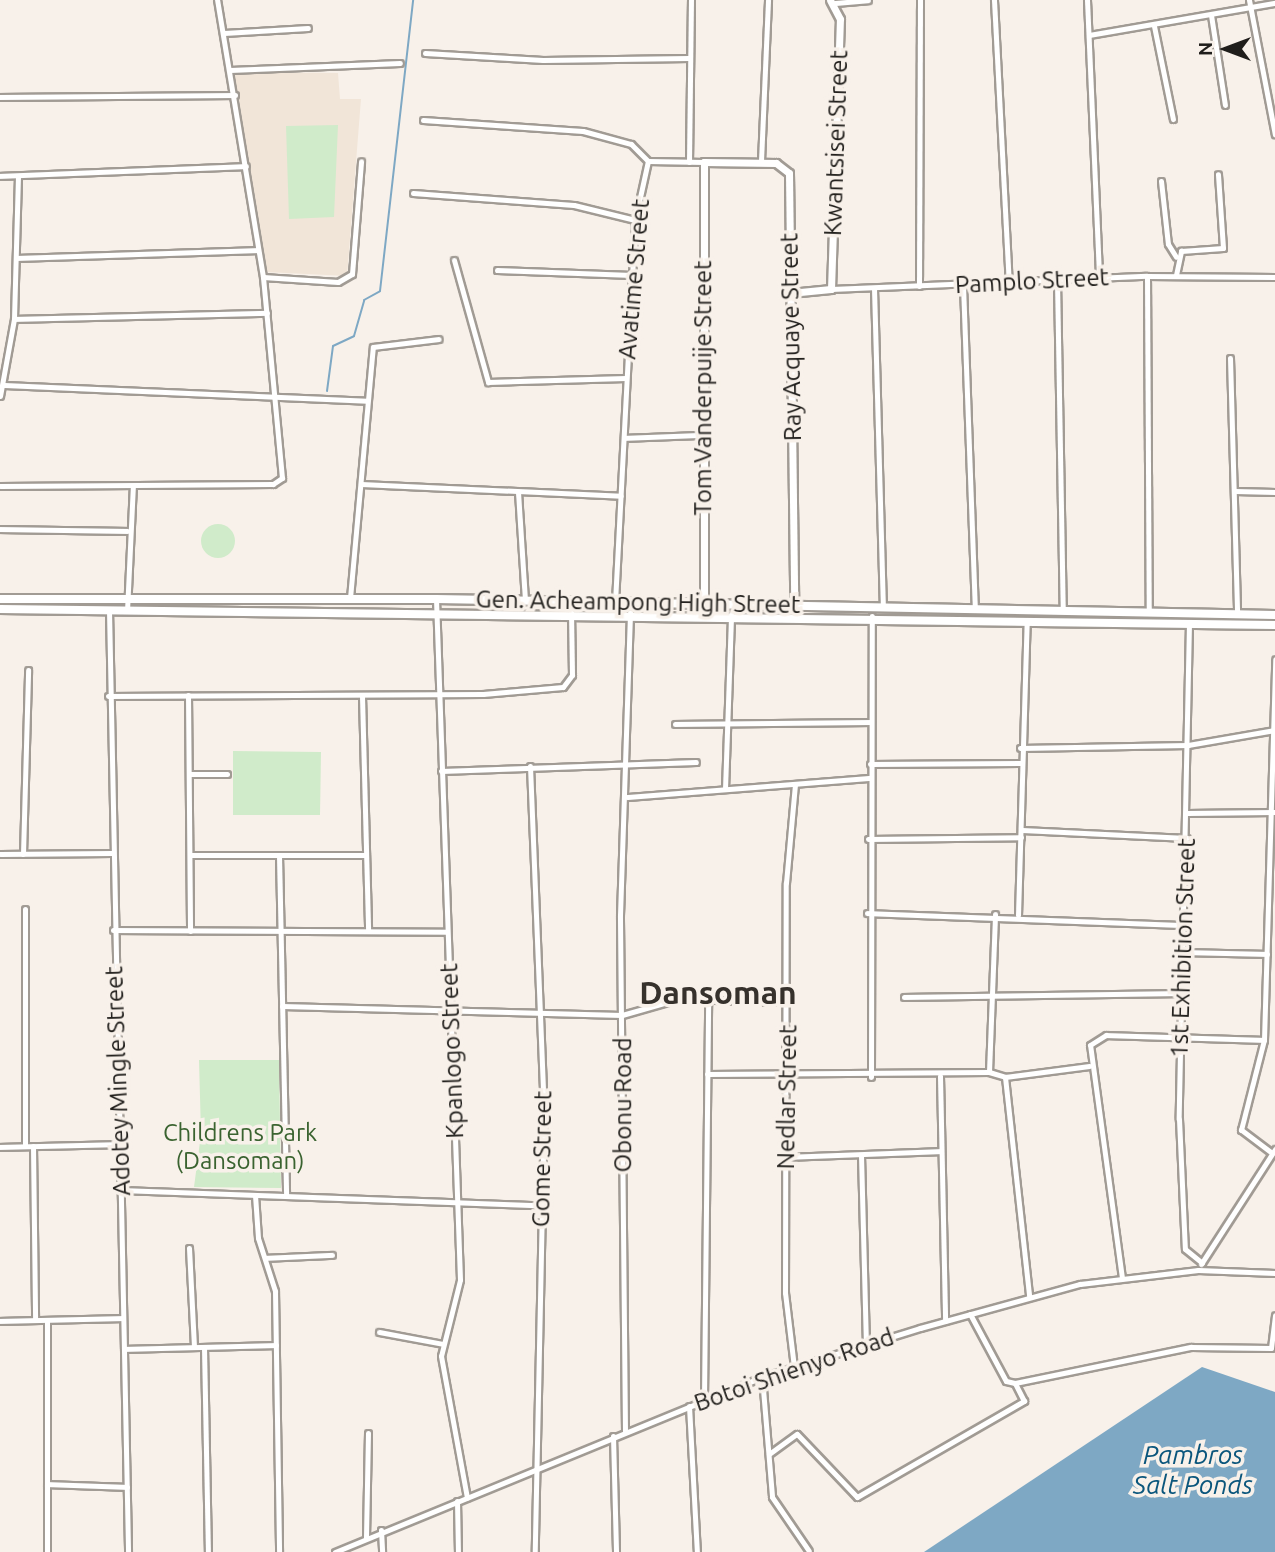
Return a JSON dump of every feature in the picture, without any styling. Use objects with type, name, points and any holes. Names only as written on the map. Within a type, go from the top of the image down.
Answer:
[{"type":"main road","name":"Gen. Acheampong High Street","points":[[0,599],[436,599],[1275,615]]},
{"type":"main road","name":"Gen. Acheampong High Street","points":[[0,609],[571,611],[1275,625]]},
{"type":"street","points":[[0,486],[273,484],[282,478],[263,277],[235,95],[217,0]]},
{"type":"street","points":[[423,120],[591,132],[640,148],[648,161],[690,162],[691,0]]},
{"type":"street","points":[[761,161],[768,0]]},
{"type":"street","points":[[833,2],[868,0]]},
{"type":"street","points":[[919,0],[919,286]]},
{"type":"street","points":[[995,0],[1009,283]]},
{"type":"street","points":[[1087,0],[1099,277]]},
{"type":"street","points":[[1249,0],[1275,135]]},
{"type":"street","name":"Kwantsisei Street","points":[[831,289],[840,19],[833,2]]},
{"type":"street","points":[[1089,35],[1154,26],[1275,3]]},
{"type":"street","points":[[1211,15],[1225,105]]},
{"type":"street","points":[[1154,26],[1173,119]]},
{"type":"street","points":[[224,33],[308,28]]},
{"type":"street","points":[[425,53],[543,60],[689,58]]},
{"type":"street","points":[[230,70],[400,63]]},
{"type":"street","points":[[0,97],[235,95]]},
{"type":"street","points":[[263,277],[338,282],[352,274],[361,161]]},
{"type":"street","name":"Avatime Street","points":[[615,602],[635,220],[648,161]]},
{"type":"street","name":"Ray Acquaye Street","points":[[690,162],[761,161],[782,164],[789,173],[794,605]]},
{"type":"street","name":"Tom Vanderpuije Street","points":[[704,162],[704,613]]},
{"type":"street","points":[[0,176],[246,166]]},
{"type":"street","points":[[1176,257],[1223,248],[1218,174]]},
{"type":"street","points":[[0,396],[14,319],[18,258],[18,176]]},
{"type":"street","points":[[1161,181],[1168,244],[1176,257],[1177,275]]},
{"type":"street","points":[[413,193],[574,205],[635,220]]},
{"type":"street","points":[[18,258],[258,250]]},
{"type":"street","points":[[454,260],[488,382],[626,378]]},
{"type":"street","points":[[497,270],[632,275]]},
{"type":"street","points":[[1147,276],[1149,612]]},
{"type":"street","name":"Pamplo Street","points":[[790,293],[1099,277],[1275,277]]},
{"type":"street","points":[[1057,280],[1063,610]]},
{"type":"street","points":[[963,285],[975,608]]},
{"type":"street","points":[[874,288],[883,606]]},
{"type":"street","points":[[14,319],[267,313]]},
{"type":"street","points":[[350,598],[374,343],[439,339]]},
{"type":"street","points":[[1230,358],[1237,614]]},
{"type":"street","points":[[4,385],[274,401],[367,401]]},
{"type":"street","points":[[624,438],[703,435]]},
{"type":"street","points":[[361,484],[621,496]]},
{"type":"street","points":[[127,611],[127,531],[133,486]]},
{"type":"street","points":[[1235,491],[1275,492]]},
{"type":"street","points":[[518,492],[525,601]]},
{"type":"street","points":[[0,529],[127,531]]},
{"type":"street","name":"Kpanlogo Street","points":[[436,599],[459,1202],[458,1304],[443,1344],[447,1410],[467,1498]]},
{"type":"street","name":"Adotey Mingle Street","points":[[109,610],[108,696],[123,1191],[128,1552]]},
{"type":"street","points":[[108,696],[440,695],[568,685],[571,611]]},
{"type":"street","name":"Obonu Road","points":[[625,1431],[622,1016],[630,612]]},
{"type":"street","points":[[725,789],[732,614]]},
{"type":"street","points":[[871,1077],[867,913],[872,616]]},
{"type":"street","points":[[1018,915],[1022,834],[1020,748],[1027,620]]},
{"type":"street","name":"1st Exhibition Street","points":[[1189,623],[1185,925],[1179,1035],[1181,1226],[1185,1249],[1202,1263]]},
{"type":"street","points":[[1198,1270],[1273,1151],[1241,1130],[1264,1040],[1273,812],[1275,659]]},
{"type":"street","points":[[23,854],[28,670]]},
{"type":"street","points":[[188,695],[190,931]]},
{"type":"street","points":[[362,696],[368,931]]},
{"type":"street","points":[[675,724],[870,722]]},
{"type":"street","points":[[1020,748],[1188,745],[1275,730]]},
{"type":"street","points":[[441,771],[627,761],[696,762]]},
{"type":"street","points":[[870,764],[1020,763]]},
{"type":"street","name":"Gome Street","points":[[530,765],[541,1014],[542,1205],[535,1552]]},
{"type":"street","points":[[189,774],[227,774]]},
{"type":"street","points":[[627,796],[869,778]]},
{"type":"street","name":"Nedlar Street","points":[[794,1367],[785,1293],[788,1076],[786,883],[795,785]]},
{"type":"street","points":[[1187,813],[1273,812]]},
{"type":"street","points":[[868,839],[1022,834],[1187,838]]},
{"type":"street","points":[[0,853],[112,853]]},
{"type":"street","points":[[190,855],[366,855]]},
{"type":"street","points":[[279,855],[286,1195]]},
{"type":"street","points":[[25,909],[25,1146]]},
{"type":"street","points":[[867,913],[995,914],[1185,925]]},
{"type":"street","points":[[989,1072],[989,993],[995,914]]},
{"type":"street","points":[[113,930],[447,932]]},
{"type":"street","points":[[1184,951],[1267,954]]},
{"type":"street","points":[[904,997],[989,993],[1182,993]]},
{"type":"street","points":[[704,1399],[708,1000]]},
{"type":"street","points":[[282,1006],[622,1016],[659,1002],[788,1002]]},
{"type":"street","points":[[1122,1278],[1089,1066],[1090,1045],[1101,1036],[1179,1035],[1264,1040]]},
{"type":"street","points":[[707,1074],[871,1077],[989,1072],[1005,1077],[1089,1066]]},
{"type":"street","points":[[940,1076],[945,1321]]},
{"type":"street","points":[[1005,1077],[1030,1296]]},
{"type":"street","points":[[0,1147],[121,1144]]},
{"type":"street","points":[[33,1146],[36,1320]]},
{"type":"street","points":[[787,1157],[941,1151]]},
{"type":"street","points":[[861,1155],[866,1345]]},
{"type":"street","points":[[123,1191],[542,1205]]},
{"type":"street","points":[[256,1195],[265,1258],[275,1286],[279,1552]]},
{"type":"street","points":[[189,1248],[194,1347]]},
{"type":"street","points":[[265,1258],[332,1255]]},
{"type":"street","name":"Botoi Shienyo Road","points":[[335,1552],[381,1530],[537,1470],[625,1431],[762,1377],[945,1321],[1030,1296],[1122,1278],[1198,1270],[1275,1273]]},
{"type":"street","points":[[970,1314],[1006,1381],[1015,1383],[1191,1347],[1271,1348],[1275,1315]]},
{"type":"street","points":[[0,1321],[123,1318]]},
{"type":"street","points":[[47,1320],[47,1552]]},
{"type":"street","points":[[379,1332],[443,1344]]},
{"type":"street","points":[[124,1349],[276,1345]]},
{"type":"street","points":[[204,1347],[208,1552]]},
{"type":"street","points":[[762,1377],[772,1497],[809,1551]]},
{"type":"street","points":[[769,1454],[797,1434],[857,1497],[1024,1401],[1015,1383]]},
{"type":"street","points":[[689,1406],[697,1552]]},
{"type":"street","points":[[366,1537],[368,1433]]},
{"type":"street","points":[[613,1436],[616,1552]]},
{"type":"street","points":[[47,1483],[127,1488]]},
{"type":"street","points":[[457,1501],[458,1552]]},
{"type":"street","points":[[381,1530],[382,1552]]},
{"type":"shaded area","points":[[232,72],[338,73],[340,99],[361,99],[347,276],[266,272]]},
{"type":"green space","points":[[338,125],[334,217],[289,219],[286,126]]},
{"type":"green space","points":[[218,524],[230,529],[235,541],[230,553],[218,558],[206,553],[201,541],[206,529]]},
{"type":"green space","points":[[233,751],[321,752],[320,815],[233,815]]},
{"type":"green space","name":"Childrens Park (Dansoman)","points":[[199,1060],[279,1060],[281,1188],[194,1187],[201,1134]]},
{"type":"water","name":"Pambros Salt Ponds","points":[[1202,1367],[1275,1392],[1275,1552],[924,1552]]},
{"type":"waterway","points":[[327,391],[333,346],[354,336],[364,300],[380,291],[413,0]]},
{"type":"district","name":"Dansoman","points":[[718,992]]}]
